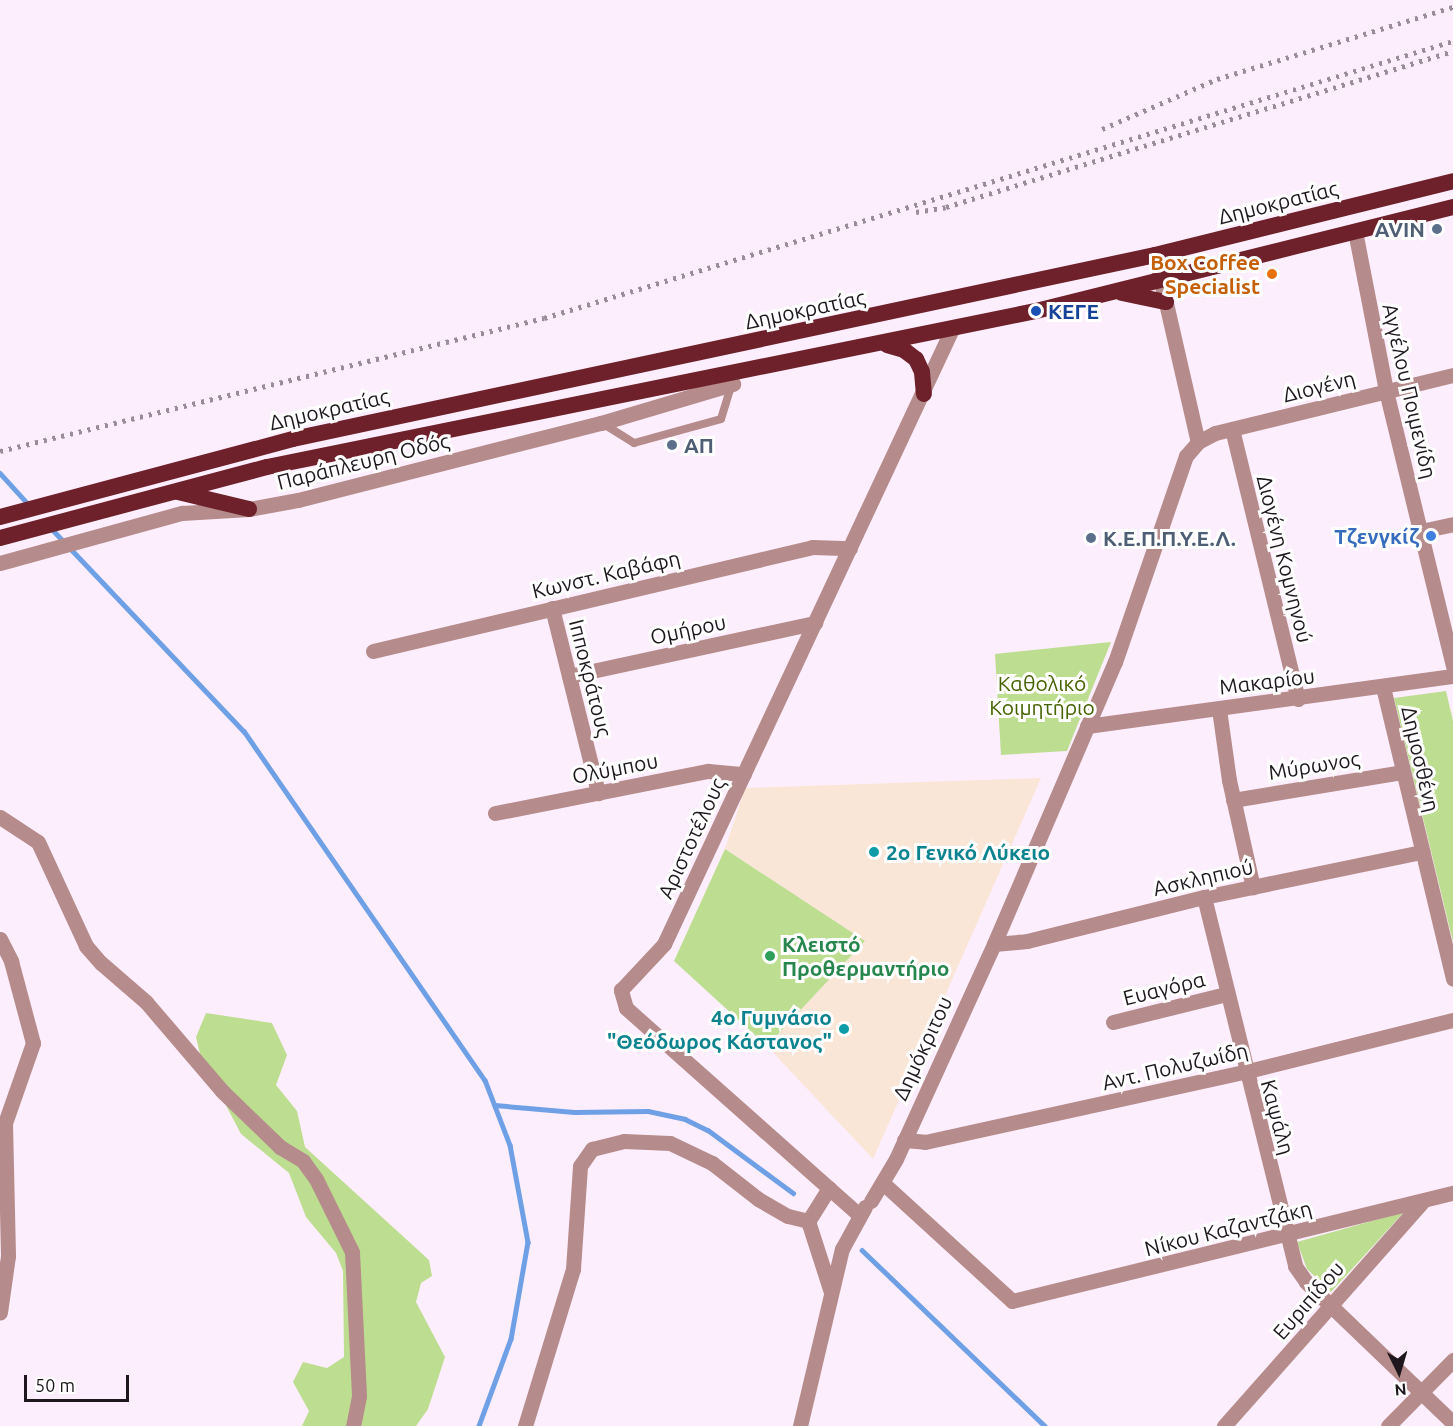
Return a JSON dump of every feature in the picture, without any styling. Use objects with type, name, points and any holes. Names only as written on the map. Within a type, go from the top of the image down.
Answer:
[{"type":"highway","name":"Δημοκρατίας","points":[[0,517],[293,439],[1155,255],[1453,182]]},
{"type":"highway","name":"Δημοκρατίας","points":[[0,538],[172,491],[292,462],[952,329],[1112,293],[1453,207]]},
{"type":"highway","points":[[1112,293],[1166,302]]},
{"type":"highway","points":[[883,344],[904,350],[916,359],[922,372],[924,394]]},
{"type":"highway","points":[[732,384],[791,363]]},
{"type":"highway","points":[[172,491],[249,509]]},
{"type":"street","name":"Αγγέλου Ποιμενίδη","points":[[1355,231],[1386,391],[1453,666]]},
{"type":"street","points":[[1155,255],[1198,442]]},
{"type":"street","name":"Αριστοτέλους","points":[[858,1214],[626,1008],[621,990],[664,944],[924,394],[952,329]]},
{"type":"street","name":"Διογένη","points":[[1198,442],[1232,429],[1453,375]]},
{"type":"street","name":"Παράπλευρη Οδός","points":[[0,563],[182,513],[249,509],[600,423],[732,384]]},
{"type":"street","name":"Διογένη Κομνηνού","points":[[1232,429],[1298,699]]},
{"type":"street","name":"Δημόκριτου","points":[[800,1426],[845,1238],[858,1214],[884,1184],[993,944],[1118,653],[1184,461],[1198,442]]},
{"type":"street","points":[[1421,531],[1453,524]]},
{"type":"street","name":"Κωνστ. Καβάφη","points":[[373,651],[812,547],[850,548]]},
{"type":"street","name":"Ιπποκράτους","points":[[552,608],[598,793]]},
{"type":"street","name":"Ομήρου","points":[[569,676],[815,623]]},
{"type":"street","name":"Μακαρίου","points":[[1087,726],[1298,699],[1453,676]]},
{"type":"street","name":"Δημοσθένη","points":[[1383,687],[1453,979]]},
{"type":"street","points":[[1219,709],[1233,800],[1253,887]]},
{"type":"street","name":"Ολύμπου","points":[[495,813],[708,771],[744,774]]},
{"type":"street","name":"Μύρωνος","points":[[1233,800],[1402,772]]},
{"type":"street","points":[[0,817],[25,831],[48,856],[86,946],[146,1002],[222,1091],[280,1147],[303,1161],[316,1179],[352,1252],[359,1389],[353,1426]]},
{"type":"street","name":"Ασκληπιού","points":[[993,944],[1026,941],[1203,897],[1422,852]]},
{"type":"street","name":"Καψάλη","points":[[1203,897],[1244,1072],[1287,1236],[1300,1275],[1331,1306]]},
{"type":"street","points":[[0,939],[11,962],[33,1043],[5,1123],[8,1256],[0,1312]]},
{"type":"street","name":"Ευαγόρα","points":[[1113,1022],[1226,994]]},
{"type":"street","name":"Αντ. Πολυζωίδη","points":[[904,1140],[925,1142],[1244,1072],[1453,1020]]},
{"type":"street","points":[[525,1426],[571,1278],[580,1166],[592,1149],[624,1141],[670,1143],[712,1163],[758,1199],[788,1216],[808,1221]]},
{"type":"street","name":"Νίκου Καζαντζάκη","points":[[884,1184],[1012,1301],[1287,1236],[1453,1193]]},
{"type":"street","points":[[808,1221],[829,1188]]},
{"type":"street","name":"Ευριπίδου","points":[[1224,1426],[1422,1201]]},
{"type":"street","points":[[808,1221],[831,1292]]},
{"type":"street","points":[[1331,1306],[1453,1423]]},
{"type":"street","points":[[1388,1426],[1453,1360]]},
{"type":"lane","points":[[600,423],[634,443],[721,419],[732,384]]},
{"type":"shaded area","points":[[1041,778],[873,1159],[767,1046],[865,941],[725,849],[745,788]]},
{"type":"green space","name":"Καθολικό Κοιμητήριο","points":[[1111,642],[1067,751],[1001,755],[995,654]]},
{"type":"green space","points":[[1446,691],[1453,721],[1453,942],[1394,698]]},
{"type":"green space","points":[[725,849],[865,941],[767,1046],[674,961]]},
{"type":"green space","points":[[206,1013],[272,1023],[287,1055],[276,1085],[297,1111],[305,1147],[429,1260],[432,1276],[421,1283],[416,1302],[445,1357],[428,1409],[416,1426],[302,1426],[309,1411],[293,1382],[303,1362],[327,1368],[344,1357],[343,1271],[336,1253],[306,1217],[289,1173],[241,1134],[201,1058],[196,1037]]},
{"type":"green space","points":[[1404,1212],[1331,1292],[1307,1269],[1297,1242]]},
{"type":"waterway","points":[[0,473],[30,506]]},
{"type":"waterway","points":[[52,529],[244,731],[485,1080],[510,1145],[528,1242],[511,1339],[479,1426]]},
{"type":"waterway","points":[[495,1105],[574,1112],[648,1111],[685,1119],[708,1130],[793,1193]]},
{"type":"waterway","points":[[862,1250],[1045,1426]]},
{"type":"railway","points":[[1102,129],[1217,79],[1453,7]]},
{"type":"railway","points":[[0,451],[544,318],[1453,41]]},
{"type":"railway","points":[[916,212],[946,207],[1453,51]]},
{"type":"place","name":"AVIN","points":[[1437,229]]},
{"type":"place","name":"Box Coffee Specialist","points":[[1272,274]]},
{"type":"place","name":"ΚΕΓΕ","points":[[1036,311]]},
{"type":"place","name":"ΑΠ","points":[[672,445]]},
{"type":"place","name":"Τζενγκίζ","points":[[1431,536]]},
{"type":"place","name":"Κ.Ε.Π.Π.Υ.Ε.Λ.","points":[[1091,538]]},
{"type":"place","name":"2ο Γενικό Λύκειο","points":[[874,852]]},
{"type":"place","name":"Κλειστό Προθερμαντήριο","points":[[770,956]]},
{"type":"place","name":"4ο Γυμνάσιο \"Θεόδωρος Κάστανος\"","points":[[844,1029]]}]
